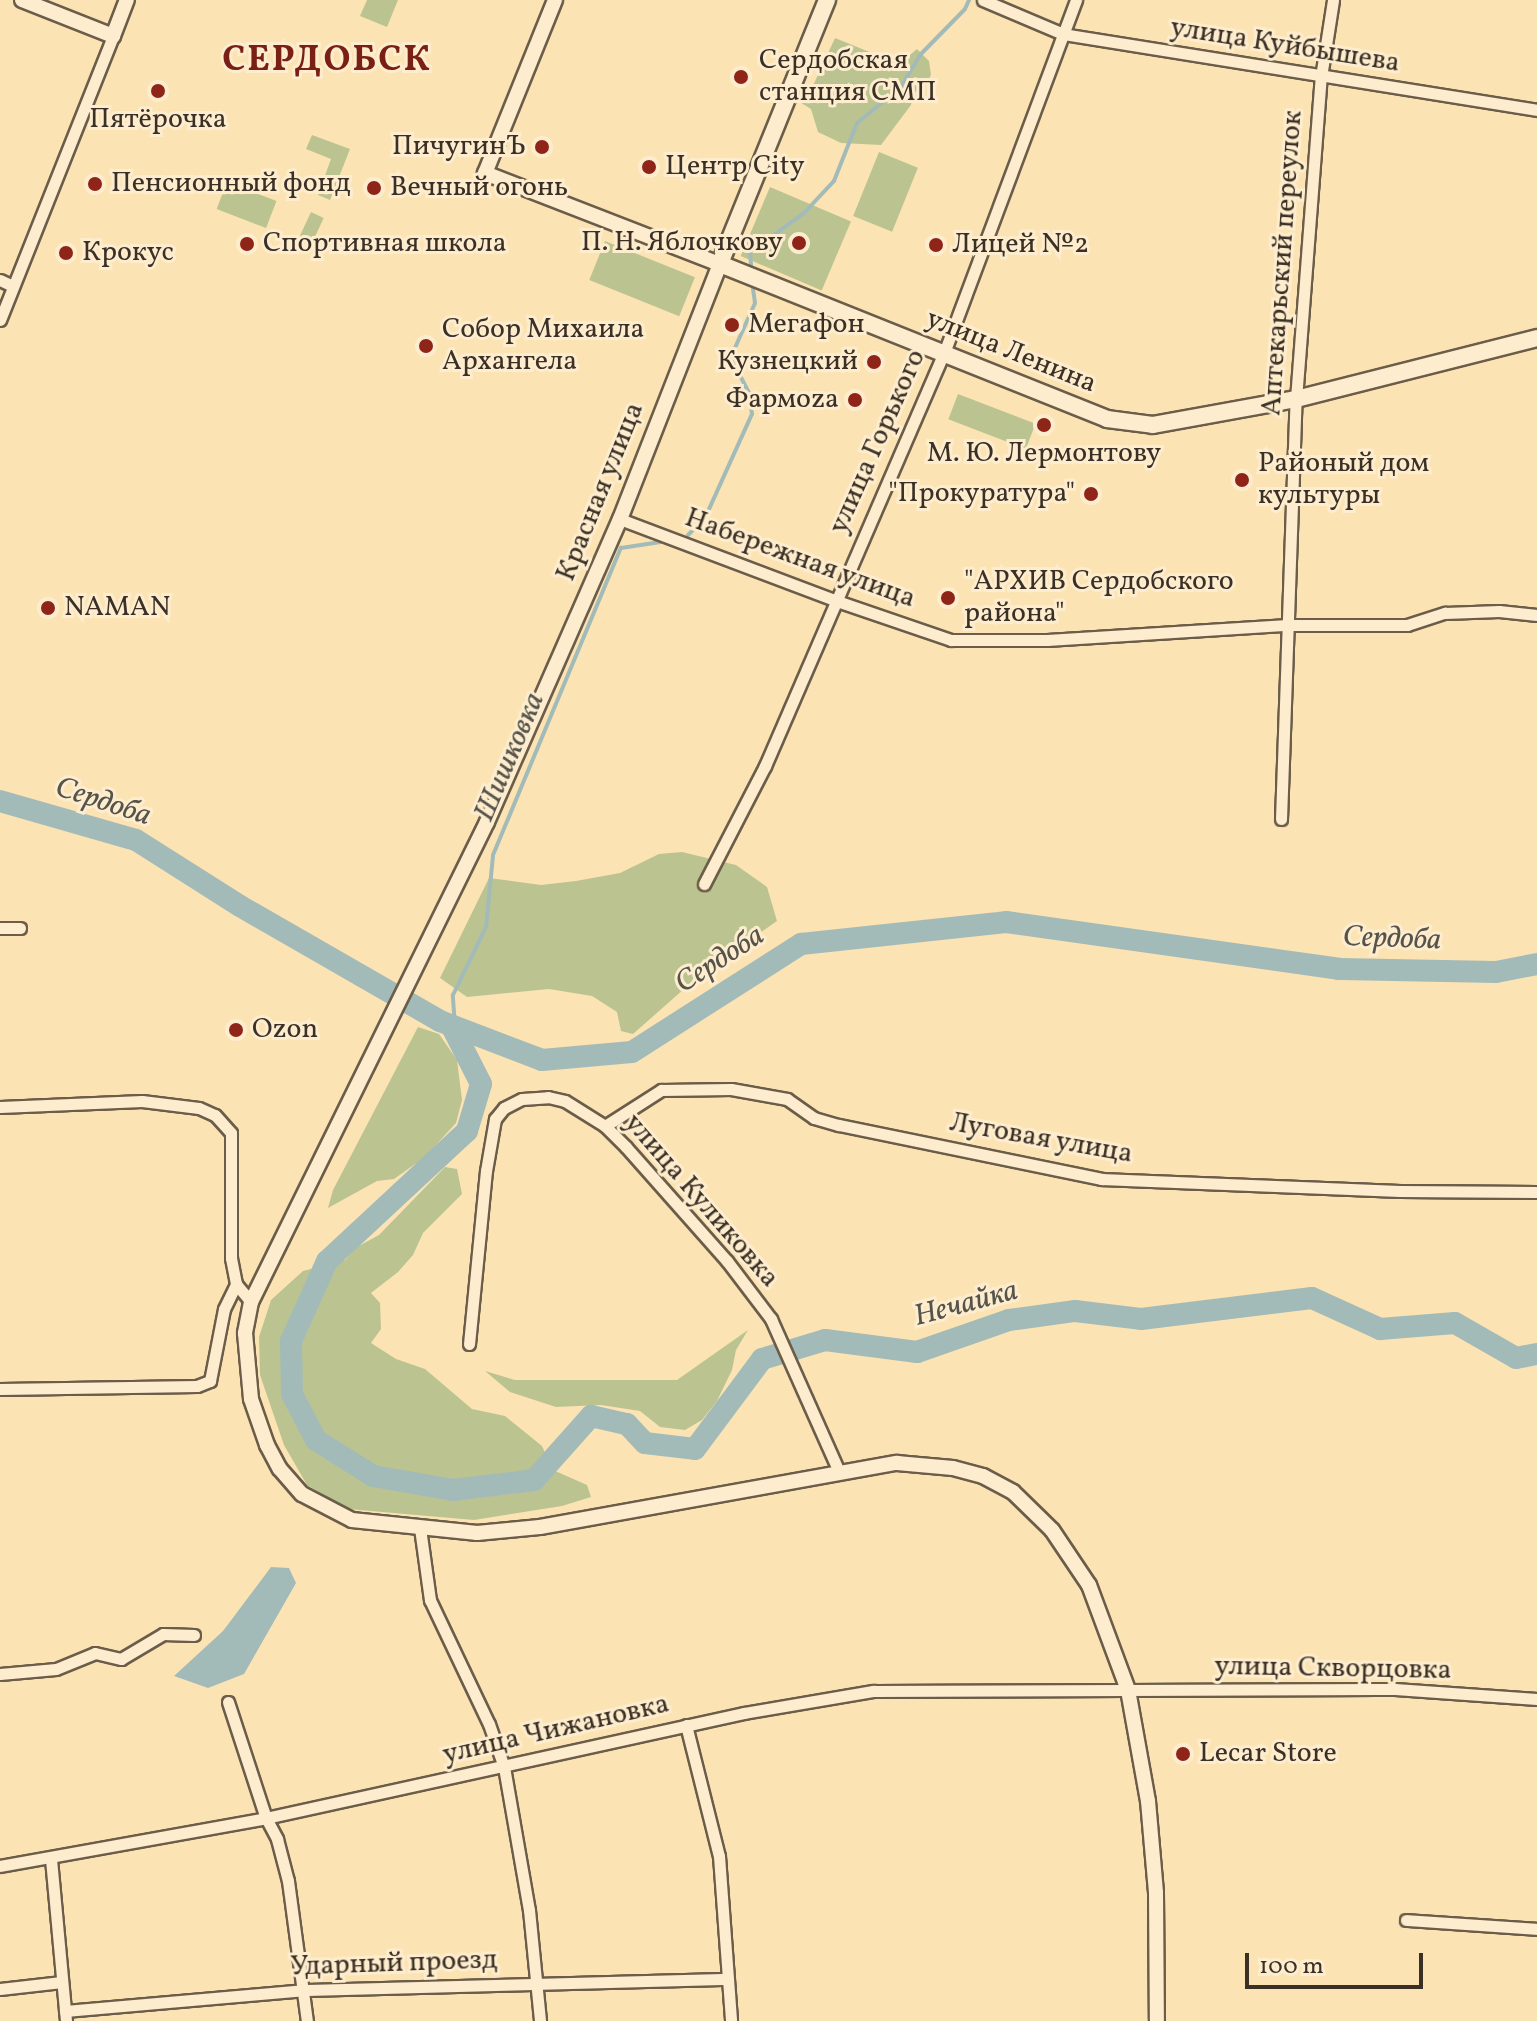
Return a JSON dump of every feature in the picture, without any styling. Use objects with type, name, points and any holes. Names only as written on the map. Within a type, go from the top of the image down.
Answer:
[{"type":"main road","name":"Красная улица","points":[[720,264],[827,0]]},
{"type":"main road","name":"улица Ленина","points":[[720,264],[1107,419],[1153,425],[1296,399],[1537,338]]},
{"type":"street","points":[[22,0],[113,36]]},
{"type":"street","points":[[0,320],[127,0]]},
{"type":"street","name":"улица Ленина","points":[[555,0],[485,173],[720,264]]},
{"type":"street","name":"улица Куйбышева","points":[[983,0],[1063,34],[1537,110]]},
{"type":"street","name":"улица Горького","points":[[704,884],[765,766],[834,600],[944,353],[1076,0]]},
{"type":"street","name":"Аптекарьский переулок","points":[[1281,819],[1296,399],[1321,77],[1333,0]]},
{"type":"street","name":"Красная улица","points":[[720,264],[620,519],[487,822],[245,1315],[251,1399],[267,1445],[280,1469],[302,1494],[352,1520],[477,1533],[540,1527],[897,1463],[953,1468],[983,1476],[1013,1492],[1052,1530],[1089,1585],[1128,1690],[1148,1801],[1156,1893],[1157,2021]]},
{"type":"street","points":[[0,280],[13,286]]},
{"type":"street","name":"Набережная улица","points":[[620,519],[834,600],[951,640],[1047,640],[1288,625],[1407,625],[1445,613],[1499,611],[1537,615]]},
{"type":"street","points":[[0,928],[20,928]]},
{"type":"street","name":"Луговая улица","points":[[605,1126],[661,1090],[731,1089],[787,1099],[814,1118],[839,1125],[1101,1179],[1400,1191],[1537,1192]]},
{"type":"street","name":"улица Куликовка","points":[[469,1344],[486,1171],[495,1119],[504,1108],[522,1099],[548,1097],[565,1101],[605,1126],[727,1261],[771,1319],[839,1472]]},
{"type":"street","points":[[0,1107],[142,1101],[199,1108],[223,1121],[231,1133],[230,1222],[236,1284],[224,1309],[210,1381],[197,1386],[0,1389]]},
{"type":"street","points":[[236,1284],[251,1302]]},
{"type":"street","points":[[420,1528],[430,1600],[489,1724],[504,1767],[529,1910],[540,2021]]},
{"type":"street","points":[[0,1674],[56,1669],[95,1653],[121,1659],[163,1634],[194,1635]]},
{"type":"street","name":"улица Скворцовка","points":[[1128,1690],[1395,1689],[1537,1699]]},
{"type":"street","name":"улица Чижановка","points":[[0,1866],[266,1818],[686,1725],[873,1691],[1128,1690]]},
{"type":"street","points":[[228,1702],[266,1818],[277,1839],[288,1881],[307,2021]]},
{"type":"street","points":[[686,1725],[719,1856],[731,2021]]},
{"type":"street","points":[[51,1859],[65,2016]]},
{"type":"street","points":[[1406,1920],[1537,1929]]},
{"type":"street","name":"Ударный проезд","points":[[65,2016],[303,1990],[726,1979]]},
{"type":"street","points":[[0,1989],[62,1982]]},
{"type":"green space","points":[[367,0],[398,0],[387,27],[360,16]]},
{"type":"green space","points":[[835,38],[899,64],[917,49],[929,61],[931,75],[923,90],[914,92],[911,105],[881,145],[841,143],[818,132],[811,109],[795,99],[801,86],[811,90]]},
{"type":"green space","points":[[312,135],[350,149],[330,200],[318,195],[331,159],[306,149]]},
{"type":"green space","points":[[879,152],[918,168],[892,232],[853,216]]},
{"type":"green space","points":[[227,182],[276,201],[266,228],[217,209]]},
{"type":"green space","points":[[770,187],[851,221],[822,290],[741,256]]},
{"type":"green space","points":[[311,212],[324,218],[311,246],[298,240]]},
{"type":"green space","points":[[605,241],[695,277],[679,316],[589,280]]},
{"type":"green space","points":[[958,394],[1035,424],[1026,449],[948,419]]},
{"type":"green space","points":[[682,852],[736,865],[767,887],[777,921],[701,974],[633,1034],[621,1031],[617,1012],[592,996],[549,989],[467,997],[440,978],[489,878],[541,885],[576,881],[620,873],[659,854]]},
{"type":"green space","points":[[418,1027],[439,1034],[457,1060],[462,1100],[456,1123],[425,1157],[394,1179],[377,1181],[328,1208],[333,1190]]},
{"type":"green space","points":[[445,1167],[457,1169],[462,1194],[423,1233],[413,1255],[398,1272],[371,1293],[380,1303],[381,1329],[371,1343],[396,1359],[425,1369],[472,1409],[505,1416],[542,1446],[553,1470],[587,1485],[591,1497],[562,1506],[474,1520],[348,1509],[307,1485],[284,1445],[260,1375],[259,1337],[271,1300],[303,1271],[345,1260],[357,1247],[379,1235]]},
{"type":"green space","points":[[748,1330],[736,1350],[732,1370],[717,1401],[702,1420],[685,1430],[660,1427],[640,1411],[601,1405],[556,1407],[510,1392],[485,1371],[515,1380],[677,1380]]},
{"type":"water","points":[[271,1567],[289,1568],[296,1583],[244,1674],[208,1688],[174,1676],[223,1631]]},
{"type":"waterway","name":"Шишковка","points":[[751,265],[750,252],[804,213],[834,181],[857,123],[901,87],[920,55],[965,9],[969,0]]},
{"type":"waterway","name":"Шишковка","points":[[688,535],[705,518],[752,414],[749,393],[733,362],[734,350],[755,303],[753,288]]},
{"type":"waterway","name":"Шишковка","points":[[455,1027],[453,995],[486,927],[493,855],[621,548],[661,542]]},
{"type":"waterway","name":"Сердоба","points":[[0,801],[136,840],[240,906],[440,1021],[542,1060],[632,1052],[801,944],[1006,922],[1339,969],[1496,972],[1537,964]]},
{"type":"waterway","name":"Нечайка","points":[[451,1025],[481,1084],[467,1131],[327,1261],[291,1341],[292,1394],[316,1440],[373,1476],[453,1490],[534,1480],[591,1416],[627,1424],[645,1443],[695,1449],[762,1359],[825,1340],[917,1352],[1009,1320],[1075,1311],[1141,1319],[1312,1298],[1380,1329],[1455,1323],[1516,1358],[1537,1354]]},
{"type":"place","name":"Сердобская станция СМП","points":[[741,77]]},
{"type":"place","name":"Пятёрочка","points":[[158,91]]},
{"type":"place","name":"ПичугинЪ","points":[[542,147]]},
{"type":"place","name":"Центр City","points":[[649,167]]},
{"type":"place","name":"Пенсионный фонд","points":[[95,184]]},
{"type":"place","name":"Вечный огонь","points":[[374,188]]},
{"type":"place","name":"П. Н. Яблочкову","points":[[799,243]]},
{"type":"place","name":"Спортивная школа","points":[[247,244]]},
{"type":"place","name":"Лицей №2","points":[[936,245]]},
{"type":"place","name":"Крокус","points":[[66,253]]},
{"type":"place","name":"Мегафон","points":[[732,325]]},
{"type":"place","name":"Собор Михаила Архангела","points":[[426,346]]},
{"type":"place","name":"Кузнецкий","points":[[874,362]]},
{"type":"place","name":"Фармоzа","points":[[855,400]]},
{"type":"place","name":"М. Ю. Лермонтову","points":[[1044,425]]},
{"type":"place","name":"Районый дом культуры","points":[[1242,480]]},
{"type":"place","name":"\"Прокуратура\"","points":[[1091,494]]},
{"type":"place","name":"\"АРХИВ Сердобского района\"","points":[[948,598]]},
{"type":"place","name":"NAMAN","points":[[48,608]]},
{"type":"place","name":"Ozon","points":[[236,1030]]},
{"type":"place","name":"Lecar Store","points":[[1183,1754]]},
{"type":"district","name":"СЕРДОБСК","points":[[327,62]]}]
